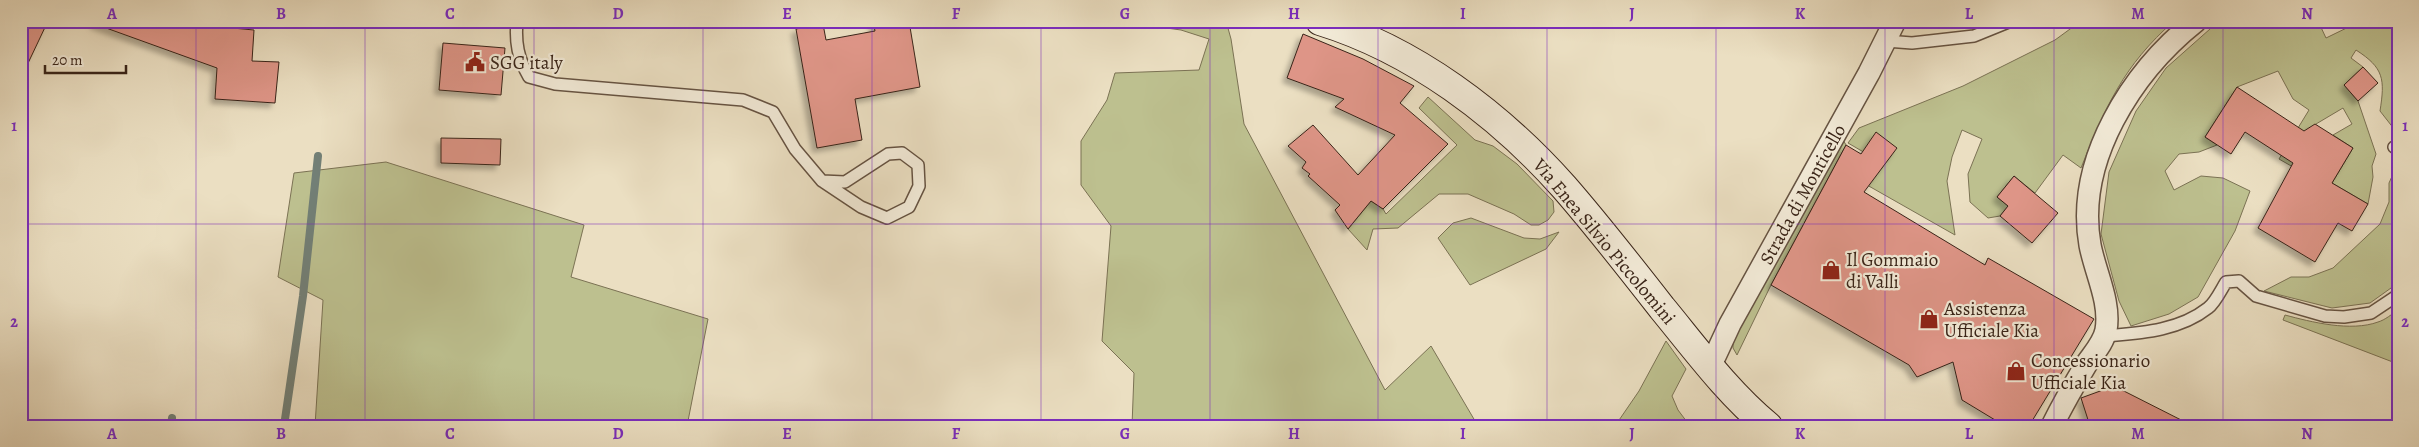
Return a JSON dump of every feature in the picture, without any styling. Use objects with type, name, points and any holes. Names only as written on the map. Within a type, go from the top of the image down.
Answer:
[{"type":"main road","name":"Via Enea Silvio Piccolomini","points":[[1320,21],[1388,49],[1430,72],[1518,141],[1569,194],[1710,367],[1745,406],[1768,426]]},
{"type":"street","name":"Strada di Monticello","points":[[1710,367],[1730,324],[1886,41],[1895,21]]},
{"type":"street","points":[[2052,426],[2074,385],[2105,336],[2107,323],[2104,301],[2088,229],[2089,202],[2095,166],[2108,133],[2134,88],[2167,46],[2196,21]]},
{"type":"lane","points":[[517,21],[516,47],[519,61],[529,77],[555,84],[743,100],[773,112],[795,149],[822,182],[862,207],[887,218],[909,207],[919,186],[918,165],[902,153],[888,154],[845,182],[822,182]]},
{"type":"lane","points":[[1886,41],[1912,43],[1974,36],[2011,21]]},
{"type":"lane","points":[[2105,336],[2151,332],[2180,323],[2209,308],[2226,282],[2239,281],[2256,296],[2325,316],[2344,317],[2370,313],[2398,296]]},
{"type":"green space","points":[[1115,21],[1226,21],[1231,39],[1244,124],[1385,390],[1431,346],[1478,426],[1132,426],[1134,373],[1102,341],[1111,226],[1081,185],[1081,141],[1107,100],[1115,73],[1199,70],[1209,39],[1181,30]]},
{"type":"green space","points":[[2081,21],[2174,21],[2141,54],[2118,88],[2099,125],[2081,168],[2063,155],[2035,193],[2014,176],[1997,197],[2008,206],[2000,216],[1988,218],[1970,202],[1968,174],[1982,139],[1962,130],[1952,157],[1947,181],[1955,235],[1867,185],[1879,161],[1848,143],[1859,128],[1963,86],[2055,40]]},
{"type":"green space","points":[[2219,21],[2318,21],[2326,38],[2361,21],[2398,21],[2398,134],[2380,111],[2382,82],[2377,69],[2365,56],[2356,50],[2351,58],[2363,67],[2344,85],[2358,101],[2376,154],[2372,166],[2373,177],[2368,204],[2332,183],[2353,148],[2333,135],[2352,124],[2343,108],[2316,124],[2293,167],[2279,159],[2309,110],[2293,99],[2278,71],[2237,87],[2205,137],[2217,145],[2199,152],[2179,154],[2165,171],[2174,190],[2201,176],[2223,178],[2250,191],[2235,231],[2198,297],[2169,314],[2131,326],[2119,301],[2101,234],[2109,172],[2136,111],[2166,68]]},
{"type":"green space","points":[[1428,97],[1475,140],[1493,146],[1517,164],[1553,201],[1554,212],[1548,220],[1539,225],[1531,225],[1514,214],[1468,194],[1439,194],[1398,228],[1373,229],[1367,250],[1348,229],[1371,201],[1383,209],[1386,214],[1457,145],[1419,108]]},
{"type":"green space","points":[[1842,138],[1846,145],[1771,285],[1737,355],[1733,348],[1733,339]]},
{"type":"green space","points":[[386,162],[584,225],[571,277],[708,319],[687,426],[315,426],[323,300],[278,277],[294,173]]},
{"type":"green space","points":[[2398,163],[2398,283],[2370,303],[2332,308],[2264,291],[2291,277],[2309,277],[2333,268],[2380,224],[2389,202],[2389,183]]},
{"type":"green space","points":[[1471,218],[1524,238],[1540,239],[1559,232],[1546,249],[1470,285],[1438,238],[1453,223]]},
{"type":"green space","points":[[2398,310],[2398,364],[2283,320],[2285,315],[2331,325],[2356,326],[2381,321]]},
{"type":"green space","points":[[1666,341],[1686,369],[1672,396],[1678,410],[1690,426],[1615,426],[1639,391]]},
{"type":"building","points":[[21,21],[48,21],[21,78]]},
{"type":"building","points":[[95,21],[201,21],[200,25],[254,30],[252,61],[279,62],[275,103],[215,99],[217,68],[95,24]]},
{"type":"building","points":[[873,21],[909,21],[920,87],[855,99],[862,140],[817,148],[796,29],[823,24],[826,40],[875,31]]},
{"type":"building","points":[[1303,34],[1363,59],[1414,86],[1400,103],[1448,144],[1383,209],[1371,201],[1348,229],[1335,210],[1340,205],[1308,176],[1310,174],[1302,168],[1306,162],[1288,146],[1313,125],[1358,175],[1395,135],[1335,107],[1344,99],[1287,78]]},
{"type":"building","points":[[443,43],[505,48],[501,95],[439,90]]},
{"type":"building","points":[[2363,67],[2378,83],[2358,101],[2344,85]]},
{"type":"building","points":[[2237,87],[2304,131],[2315,124],[2353,148],[2332,183],[2368,204],[2352,231],[2338,223],[2315,262],[2258,228],[2293,163],[2245,132],[2231,154],[2205,137]]},
{"type":"building","points":[[1876,132],[1897,148],[1864,192],[1985,265],[1988,258],[2094,319],[2029,426],[2005,426],[1962,400],[1953,362],[1917,377],[1909,365],[1771,285],[1846,145],[1861,154]]},
{"type":"building","points":[[441,138],[501,139],[500,165],[441,163]]},
{"type":"building","points":[[2014,176],[2058,213],[2032,243],[2000,216],[2008,206],[1997,197]]},
{"type":"building","points":[[2114,386],[2193,426],[2090,426],[2081,398]]},
{"type":"waterway","points":[[284,426],[303,296],[318,156]]},
{"type":"waterway","points":[[171,426],[172,418]]},
{"type":"place","name":"SGG italy","points":[[475,62]]},
{"type":"place","name":"Il Gommaio di Valli","points":[[1831,270]]},
{"type":"place","name":"Assistenza Ufficiale Kia","points":[[1929,319]]},
{"type":"place","name":"Concessionario Ufficiale Kia","points":[[2016,371]]}]
